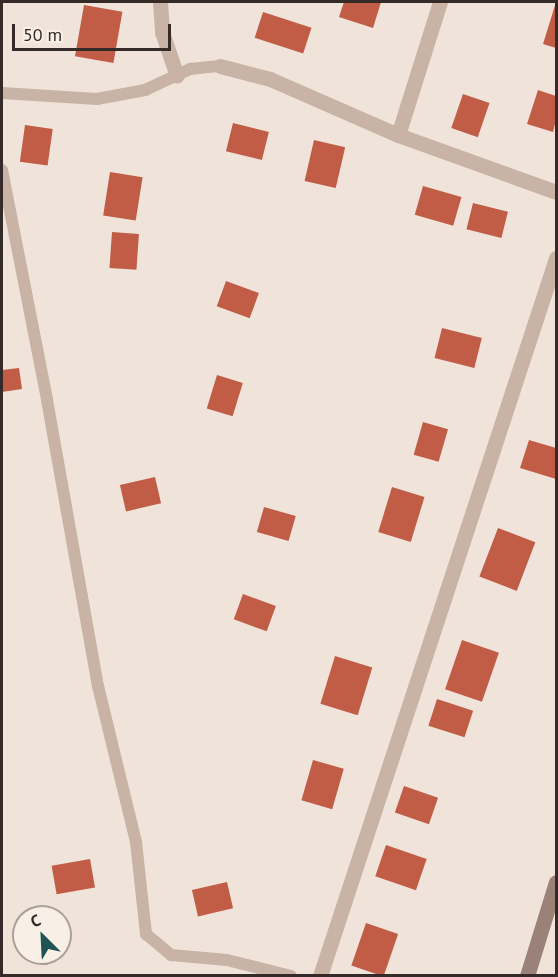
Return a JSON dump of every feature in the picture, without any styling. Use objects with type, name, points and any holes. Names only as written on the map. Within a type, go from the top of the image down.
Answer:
[{"type":"main road","points":[[527,975],[556,882]]},
{"type":"street","points":[[160,2],[162,32],[177,76]]},
{"type":"street","points":[[398,135],[440,2]]},
{"type":"street","points":[[220,66],[270,79],[398,135],[556,192]]},
{"type":"street","points":[[320,975],[556,258]]},
{"type":"lane","points":[[2,93],[98,99],[145,90],[190,69],[220,66]]},
{"type":"lane","points":[[2,170],[47,400],[98,686],[136,842],[146,934],[171,955],[227,960],[291,975]]},
{"type":"building","points":[[344,2],[381,2],[373,28],[339,17]]},
{"type":"building","points":[[556,2],[556,48],[543,44]]},
{"type":"building","points":[[84,5],[122,12],[113,63],[75,56]]},
{"type":"building","points":[[263,12],[312,28],[303,53],[255,38]]},
{"type":"building","points":[[538,90],[556,96],[556,120],[553,132],[527,124]]},
{"type":"building","points":[[463,94],[489,103],[478,137],[451,128]]},
{"type":"building","points":[[233,123],[269,132],[262,160],[226,151]]},
{"type":"building","points":[[25,125],[53,129],[48,166],[20,162]]},
{"type":"building","points":[[314,140],[345,147],[336,188],[305,181]]},
{"type":"building","points":[[110,172],[143,177],[136,221],[103,215]]},
{"type":"building","points":[[423,186],[461,197],[453,226],[415,215]]},
{"type":"building","points":[[473,203],[508,212],[501,238],[466,229]]},
{"type":"building","points":[[112,232],[139,234],[136,270],[109,268]]},
{"type":"building","points":[[226,281],[259,293],[250,318],[217,306]]},
{"type":"building","points":[[442,328],[482,338],[474,368],[435,358]]},
{"type":"building","points":[[19,368],[22,389],[2,392],[2,370]]},
{"type":"building","points":[[217,375],[243,383],[233,416],[207,408]]},
{"type":"building","points":[[423,422],[448,429],[439,462],[414,455]]},
{"type":"building","points":[[529,440],[556,448],[556,479],[520,468]]},
{"type":"building","points":[[155,477],[161,503],[126,511],[120,485]]},
{"type":"building","points":[[392,487],[425,497],[411,542],[378,532]]},
{"type":"building","points":[[264,507],[296,516],[289,541],[257,532]]},
{"type":"building","points":[[498,528],[535,542],[517,591],[479,577]]},
{"type":"building","points":[[243,594],[276,606],[267,631],[234,619]]},
{"type":"building","points":[[462,640],[499,653],[482,702],[445,689]]},
{"type":"building","points":[[335,656],[372,667],[358,715],[320,704]]},
{"type":"building","points":[[437,699],[473,711],[464,737],[428,726]]},
{"type":"building","points":[[313,760],[344,769],[332,809],[301,800]]},
{"type":"building","points":[[404,786],[438,798],[429,824],[395,812]]},
{"type":"building","points":[[386,845],[427,859],[416,890],[375,876]]},
{"type":"building","points":[[90,859],[95,888],[57,894],[52,866]]},
{"type":"building","points":[[227,882],[233,908],[198,916],[192,890]]},
{"type":"building","points":[[366,923],[398,934],[384,976],[351,966]]}]
